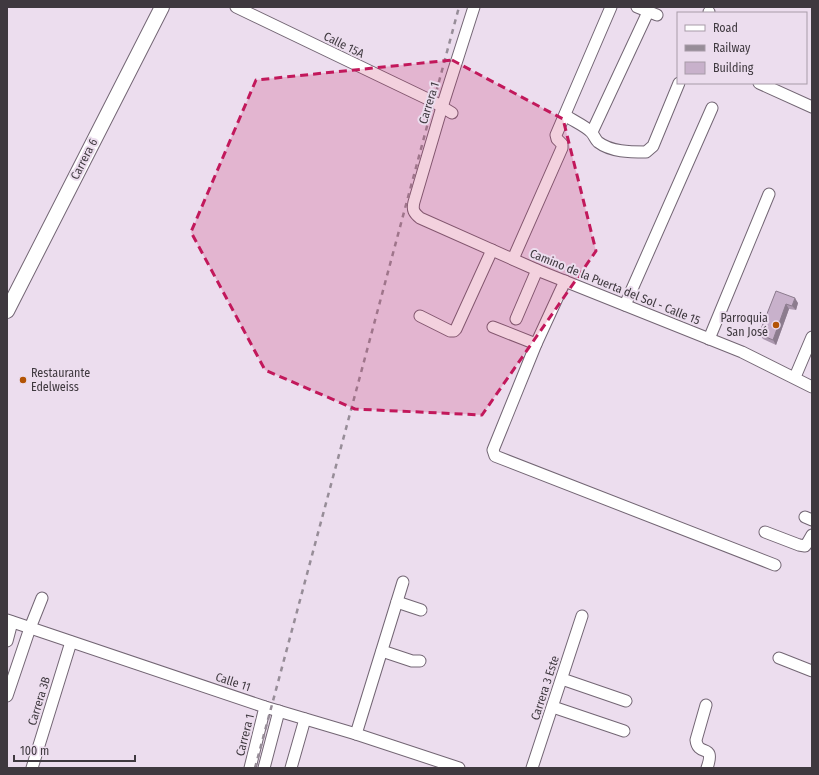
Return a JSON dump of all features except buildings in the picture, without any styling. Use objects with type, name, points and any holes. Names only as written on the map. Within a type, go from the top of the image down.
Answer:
[{"type":"main road","name":"Carrera 6","points":[[7,311],[162,7]]},
{"type":"street","name":"Calle 15A","points":[[236,7],[452,113]]},
{"type":"street","name":"Carrera 1","points":[[412,208],[474,7]]},
{"type":"street","points":[[514,259],[562,148],[562,144],[556,137],[612,7]]},
{"type":"street","points":[[592,132],[653,13],[637,7]]},
{"type":"street","points":[[565,115],[592,132],[596,141],[605,147],[615,150],[646,152],[653,146],[679,84]]},
{"type":"street","points":[[761,84],[812,107]]},
{"type":"street","points":[[625,305],[712,108]]},
{"type":"street","points":[[709,339],[769,194]]},
{"type":"street","name":"Camino de la Puerta del Sol - Calle 15","points":[[412,208],[420,218],[537,270],[625,305],[661,324],[709,339],[740,355],[795,377],[812,387]]},
{"type":"street","points":[[420,316],[450,331],[454,331],[492,250]]},
{"type":"street","points":[[516,319],[537,270]]},
{"type":"street","points":[[565,281],[536,344],[493,450],[495,456],[775,565]]},
{"type":"street","points":[[493,327],[536,344]]},
{"type":"street","points":[[795,377],[812,337]]},
{"type":"street","points":[[765,532],[805,546],[812,535]]},
{"type":"street","points":[[356,734],[403,582]]},
{"type":"street","points":[[7,696],[30,628],[42,598]]},
{"type":"street","points":[[397,602],[421,610]]},
{"type":"street","name":"Carrera 3 Este","points":[[532,768],[582,616]]},
{"type":"street","points":[[7,640],[9,621]]},
{"type":"street","name":"Calle 11","points":[[9,621],[69,641],[247,695],[265,707],[356,734],[454,767]]},
{"type":"street","points":[[31,748],[69,641]]},
{"type":"street","name":"Carrera 3B","points":[[32,768],[69,641]]},
{"type":"street","points":[[382,651],[412,661],[420,661]]},
{"type":"street","points":[[779,658],[812,671]]},
{"type":"street","points":[[562,679],[626,701]]},
{"type":"street","points":[[706,705],[696,740],[699,748],[711,755],[708,768]]},
{"type":"street","name":"Carrera 1","points":[[250,768],[265,707]]},
{"type":"street","points":[[552,707],[624,731]]},
{"type":"street","points":[[264,768],[279,711]]},
{"type":"street","points":[[291,768],[305,719]]},
{"type":"highlighted area","points":[[452,60],[563,119],[596,251],[482,415],[355,409],[265,370],[191,232],[256,80]]},
{"type":"railway","points":[[255,768],[459,7]]},
{"type":"place","name":"Parroquia San José","points":[[776,325]]},
{"type":"place","name":"Restaurante Edelweiss","points":[[23,380]]}]
